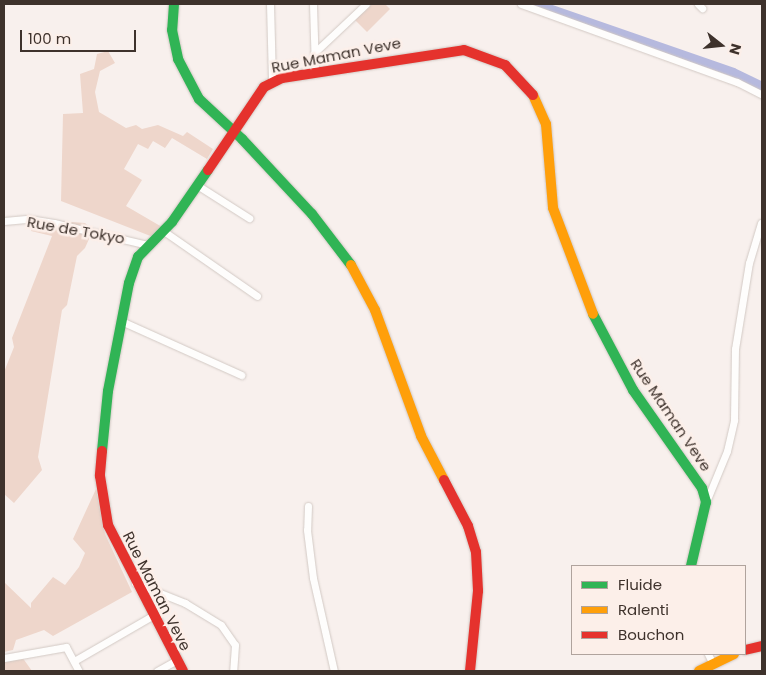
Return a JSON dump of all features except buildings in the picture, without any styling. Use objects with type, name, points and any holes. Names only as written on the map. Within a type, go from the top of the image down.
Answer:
[{"type":"street","points":[[174,4],[172,30],[186,78],[199,99],[233,131],[326,231],[363,283],[375,310],[421,436],[468,526],[476,552],[478,591],[470,671]]},
{"type":"street","points":[[270,4],[272,80]]},
{"type":"street","points":[[313,4],[315,73]]},
{"type":"street","points":[[314,53],[364,4]]},
{"type":"street","points":[[521,4],[737,82],[762,95]]},
{"type":"street","name":"Rue Maman Veve","points":[[183,671],[175,661],[108,525],[100,476],[104,420],[132,269],[148,245],[165,232],[233,131],[272,80],[464,50],[496,60],[521,80],[542,111],[548,137],[553,208],[597,326],[633,390],[699,483],[706,502]]},
{"type":"street","points":[[197,185],[250,218]]},
{"type":"street","name":"Rue de Tokyo","points":[[4,221],[29,219],[54,223],[148,245]]},
{"type":"street","points":[[691,565],[706,502],[726,451],[736,414],[735,349],[749,263],[761,223]]},
{"type":"street","points":[[165,232],[257,296]]},
{"type":"street","points":[[121,321],[241,375]]},
{"type":"street","points":[[308,506],[307,530],[313,578],[334,671]]},
{"type":"street","points":[[135,583],[185,603],[221,625],[236,645],[233,671]]},
{"type":"street","points":[[74,661],[152,616]]},
{"type":"street","points":[[746,650],[762,646]]},
{"type":"street","points":[[4,658],[66,647],[79,671]]},
{"type":"street","points":[[708,655],[713,664]]},
{"type":"street","points":[[699,671],[732,655]]},
{"type":"street","points":[[158,671],[175,661]]},
{"type":"shaded area","points":[[372,4],[385,4],[390,9],[367,32],[355,20]]},
{"type":"shaded area","points":[[108,51],[115,63],[100,71],[95,92],[99,112],[126,128],[136,125],[142,129],[158,125],[183,136],[187,132],[213,149],[207,159],[172,138],[165,148],[153,141],[148,149],[138,144],[124,169],[142,180],[126,206],[162,227],[153,237],[61,201],[63,114],[83,113],[80,74],[94,69],[97,54]]},
{"type":"shaded area","points":[[32,219],[85,223],[93,230],[85,248],[77,256],[67,305],[62,310],[38,457],[42,470],[14,503],[4,494],[4,372],[14,347],[12,338],[52,236],[31,231]]},
{"type":"shaded area","points":[[96,489],[105,534],[132,592],[53,636],[44,630],[16,640],[13,650],[4,652],[4,582],[31,608],[31,603],[53,577],[65,585],[79,567],[85,553],[73,539]]},
{"type":"shaded area","points":[[22,657],[32,671],[4,671],[4,662]]},
{"type":"waterway","points":[[537,4],[733,72],[762,86]]},
{"type":"traffic: fast","points":[[174,4],[172,30],[178,59],[199,99],[242,139],[312,214],[351,265]]},
{"type":"traffic: fast","points":[[102,451],[108,391],[129,283],[138,257],[172,222],[208,170]]},
{"type":"traffic: fast","points":[[593,314],[633,390],[702,488],[706,502],[691,565]]},
{"type":"traffic: slow","points":[[533,95],[546,124],[553,208],[593,314]]},
{"type":"traffic: slow","points":[[351,265],[375,310],[421,436],[444,480]]},
{"type":"traffic: slow","points":[[699,671],[732,655]]},
{"type":"traffic: jam","points":[[208,170],[264,87],[282,78],[464,50],[505,65],[533,95]]},
{"type":"traffic: jam","points":[[102,451],[100,476],[108,525],[183,671]]},
{"type":"traffic: jam","points":[[444,480],[468,526],[476,552],[478,591],[470,671]]},
{"type":"traffic: jam","points":[[746,650],[762,646]]}]
